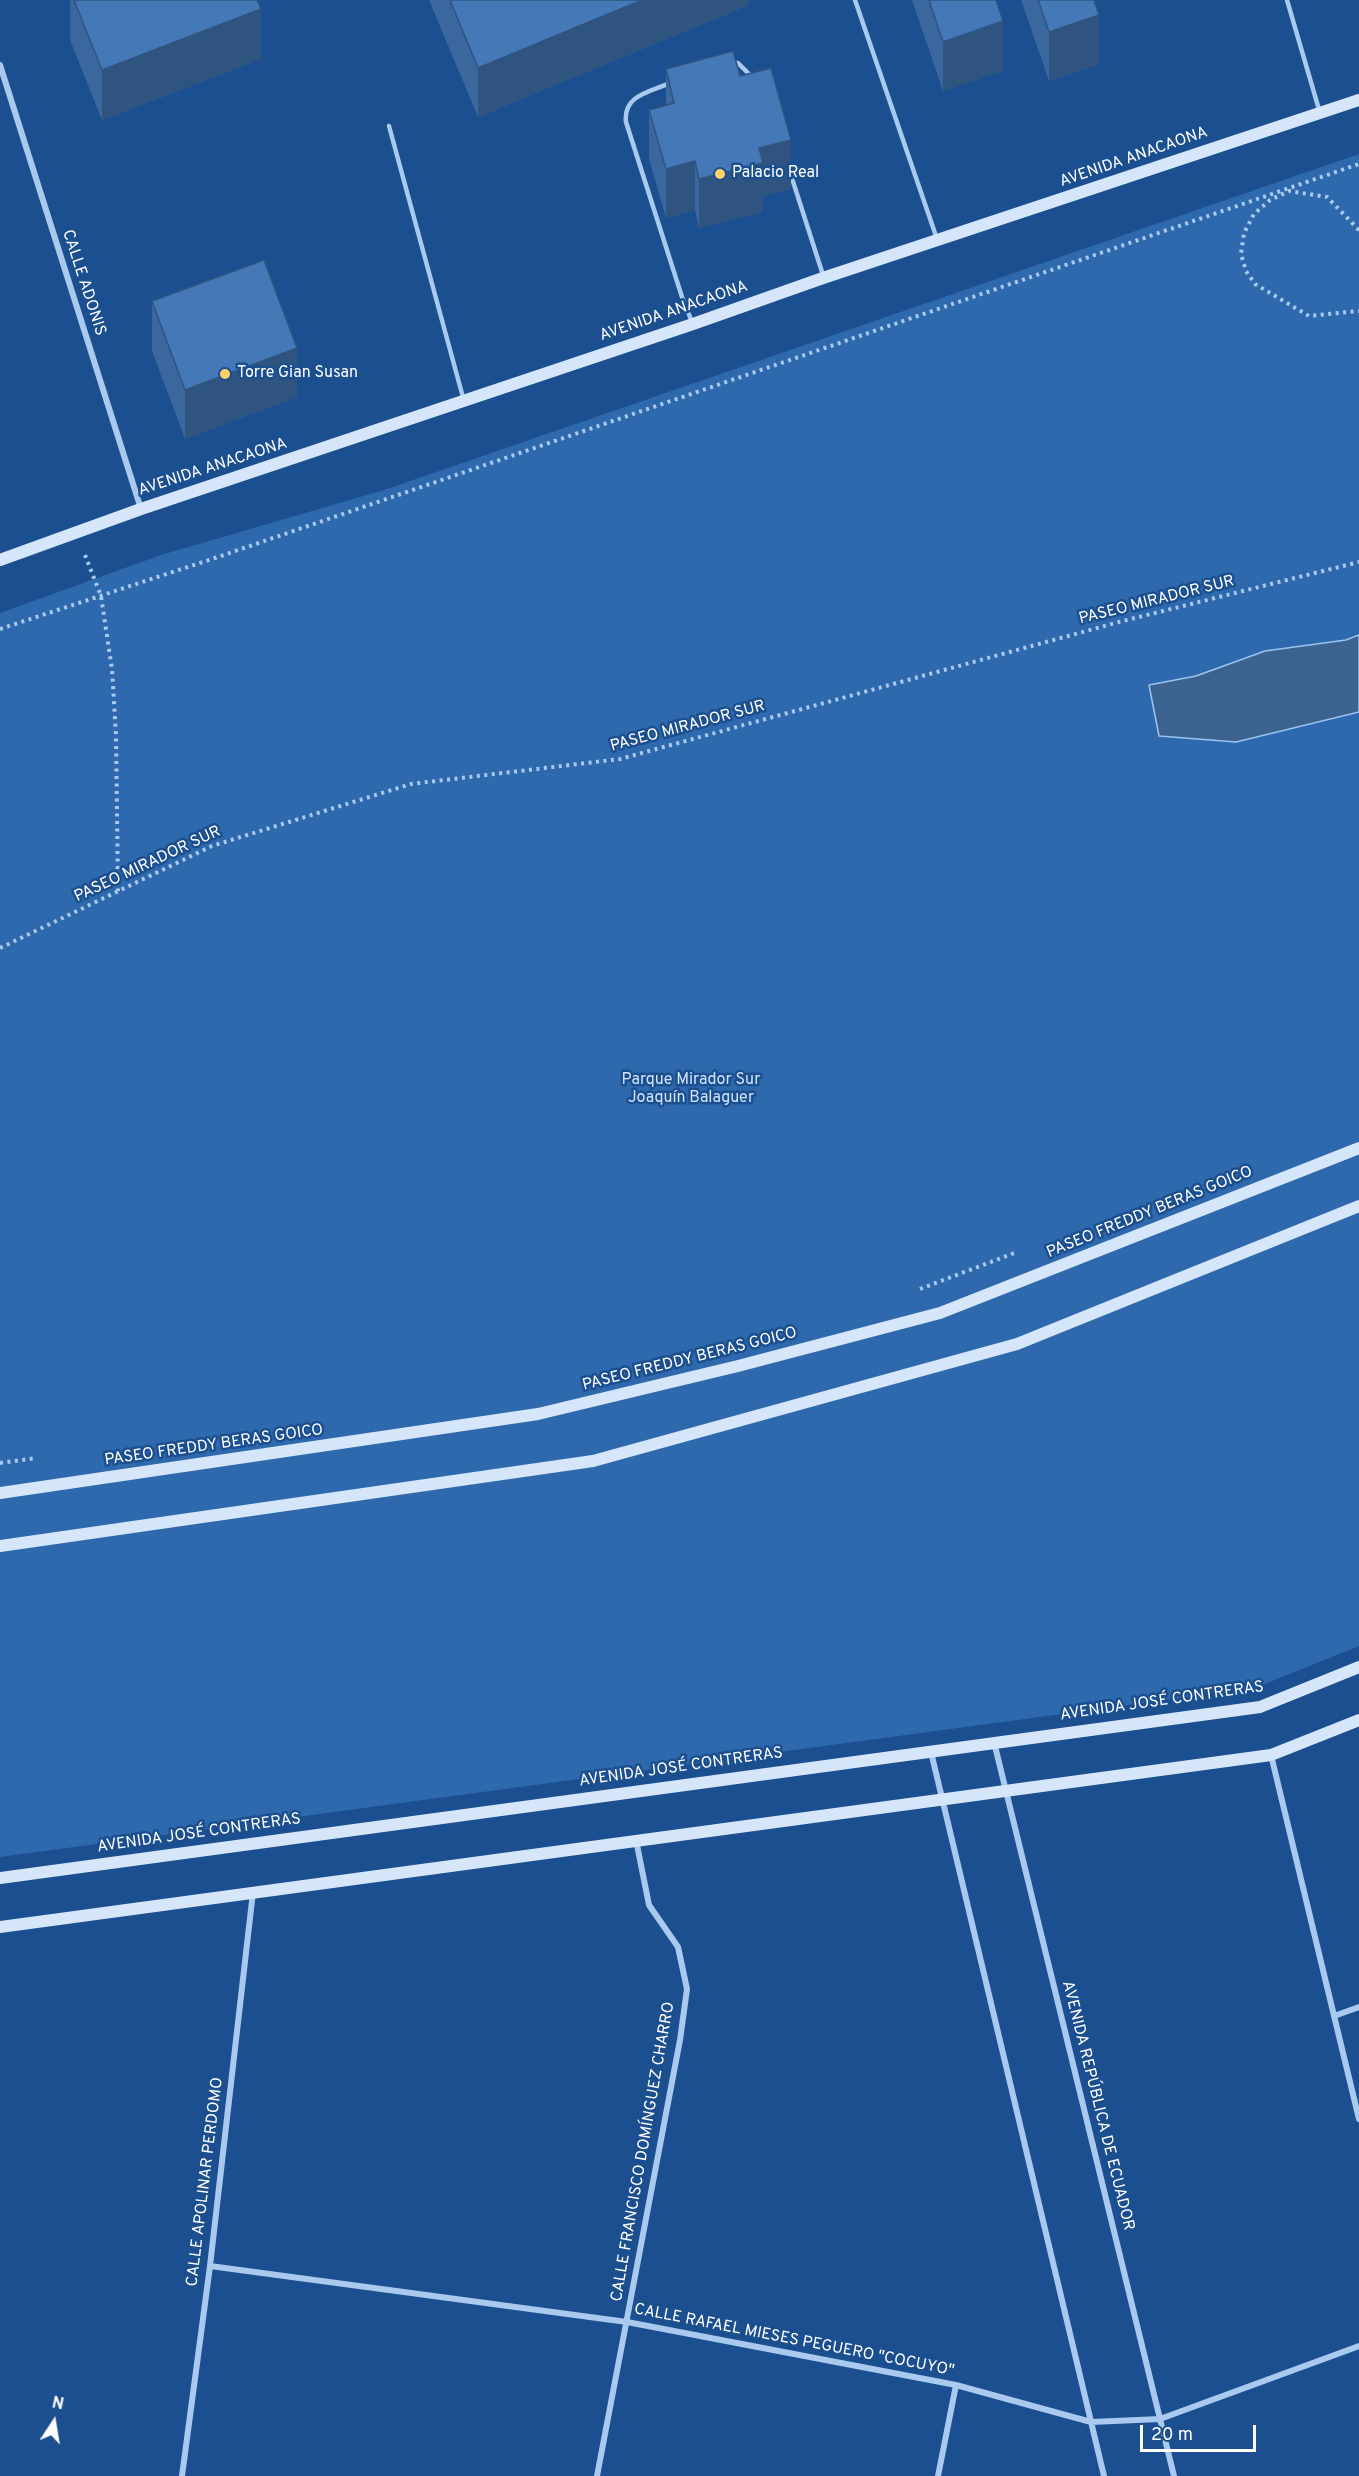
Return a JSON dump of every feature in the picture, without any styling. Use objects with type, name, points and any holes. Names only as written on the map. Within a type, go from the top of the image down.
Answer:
[{"type":"main road","name":"AVENIDA ANACAONA","points":[[0,560],[141,509],[693,324],[823,278],[1359,100]]},
{"type":"main road","name":"PASEO FREDDY BERAS GOICO","points":[[0,1493],[538,1414],[738,1366],[940,1313],[1359,1148]]},
{"type":"main road","points":[[0,1546],[592,1461],[1017,1344],[1359,1206]]},
{"type":"main road","name":"AVENIDA JOSÉ CONTRERAS","points":[[0,1878],[1260,1707],[1359,1667]]},
{"type":"main road","points":[[0,1927],[1271,1755],[1359,1720]]},
{"type":"street","name":"CALLE ADONIS","points":[[0,65],[141,509]]},
{"type":"street","name":"AVENIDA REPÚBLICA DE ECUADOR","points":[[994,1742],[1174,2476]]},
{"type":"street","points":[[930,1751],[1104,2476]]},
{"type":"street","points":[[1271,1755],[1359,2119]]},
{"type":"street","name":"CALLE FRANCISCO DOMÍNGUEZ CHARRO","points":[[597,2476],[680,2040],[687,1989],[678,1947],[649,1905],[636,1840]]},
{"type":"street","name":"CALLE APOLINAR PERDOMO","points":[[182,2476],[210,2266],[253,1892]]},
{"type":"street","points":[[1334,2016],[1359,2007]]},
{"type":"street","name":"CALLE RAFAEL MIESES PEGUERO \"COCUYO\"","points":[[210,2266],[627,2322],[956,2385],[1091,2422],[1160,2419],[1359,2346]]},
{"type":"street","points":[[938,2476],[956,2385]]},
{"type":"lane","points":[[855,0],[938,241]]},
{"type":"lane","points":[[1287,0],[1320,113]]},
{"type":"lane","points":[[721,63],[738,63],[753,79],[758,89]]},
{"type":"lane","points":[[672,81],[632,99],[625,111],[626,122],[682,297],[693,324]]},
{"type":"lane","points":[[389,126],[464,401]]},
{"type":"lane","points":[[787,160],[823,278]]},
{"type":"path","points":[[0,629],[1359,164]]},
{"type":"path","points":[[1359,230],[1327,197],[1289,191],[1270,200],[1254,214],[1244,233],[1241,254],[1246,271],[1255,284],[1310,316],[1359,311]]},
{"type":"path","points":[[76,532],[101,596],[113,680],[118,891]]},
{"type":"path","name":"PASEO MIRADOR SUR","points":[[0,948],[212,846],[411,784],[620,759],[1108,625],[1359,562]]},
{"type":"path","points":[[912,1292],[1021,1250]]},
{"type":"path","points":[[0,1463],[47,1457]]},
{"type":"green space","name":"Parque Mirador Sur Joaquín Balaguer","points":[[1359,154],[1359,1646],[1255,1688],[0,1857],[0,613],[161,555],[384,490]]},
{"type":"shaded area","points":[[1359,635],[1359,712],[1236,742],[1159,736],[1149,685],[1196,676],[1265,651],[1346,640]]},
{"type":"building","points":[[74,0],[257,0],[261,9],[102,70]]},
{"type":"building","points":[[450,0],[642,0],[478,68]]},
{"type":"building","points":[[929,0],[996,0],[1003,21],[943,42]]},
{"type":"building","points":[[1038,0],[1094,0],[1099,15],[1049,32]]},
{"type":"building","points":[[733,51],[740,76],[771,68],[791,140],[759,148],[763,163],[699,179],[695,161],[666,169],[649,110],[674,103],[666,69]]},
{"type":"building","points":[[264,260],[297,348],[185,390],[152,301]]},
{"type":"place","name":"Palacio Real","points":[[720,174]]},
{"type":"place","name":"Torre Gian Susan","points":[[225,374]]}]
